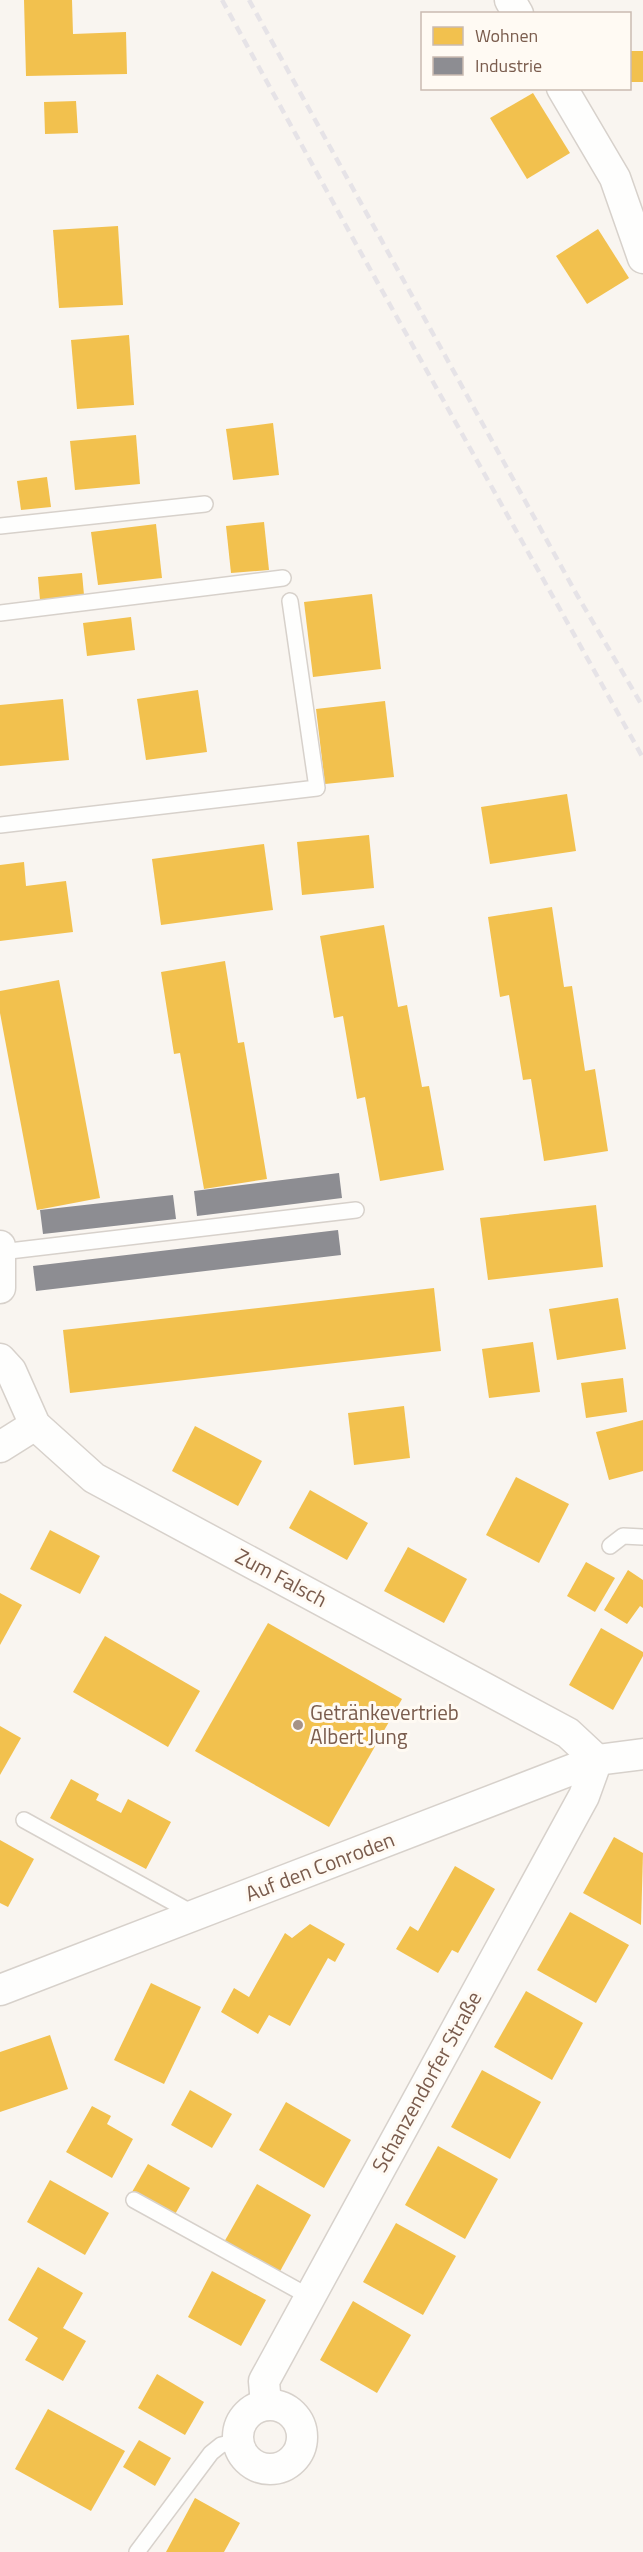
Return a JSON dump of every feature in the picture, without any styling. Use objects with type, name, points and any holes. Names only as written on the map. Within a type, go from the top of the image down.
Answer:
[{"type":"street","points":[[563,90],[615,178],[643,258]]},
{"type":"street","points":[[0,1288],[1,1249]]},
{"type":"street","name":"Zum Falsch","points":[[0,1359],[11,1371],[35,1425],[94,1478],[568,1733],[597,1760]]},
{"type":"street","points":[[0,1447],[35,1425]]},
{"type":"street","name":"Auf den Conroden","points":[[0,1990],[597,1760],[643,1754]]},
{"type":"street","name":"Schanzendorfer Straße","points":[[266,2405],[264,2381],[584,1796],[597,1760]]},
{"type":"street","points":[[266,2405],[279,2406],[290,2411],[298,2421],[303,2433],[302,2445],[296,2456],[287,2465],[275,2469],[262,2468],[251,2463],[243,2454],[238,2441],[239,2429],[245,2418],[254,2409],[266,2405]]},
{"type":"lane","points":[[0,526],[205,504]]},
{"type":"lane","points":[[0,614],[284,578]]},
{"type":"lane","points":[[0,825],[317,788],[290,601]]},
{"type":"lane","points":[[1,1249],[356,1210]]},
{"type":"lane","points":[[610,1546],[623,1536],[643,1538]]},
{"type":"lane","points":[[24,1820],[196,1915]]},
{"type":"lane","points":[[134,2200],[310,2297]]},
{"type":"lane","points":[[136,2552],[211,2453],[221,2445],[238,2441]]},
{"type":"building: Wohnen","points":[[24,0],[72,0],[73,34],[126,32],[127,74],[26,76]]},
{"type":"building: Wohnen","points":[[631,51],[643,51],[643,82],[631,82]]},
{"type":"building: Wohnen","points":[[533,93],[570,153],[527,179],[490,118]]},
{"type":"building: Wohnen","points":[[76,101],[78,133],[45,134],[44,102]]},
{"type":"building: Wohnen","points":[[118,226],[123,305],[59,308],[53,230]]},
{"type":"building: Wohnen","points":[[598,229],[629,278],[587,304],[556,256]]},
{"type":"building: Wohnen","points":[[129,335],[134,405],[77,409],[71,340]]},
{"type":"building: Wohnen","points":[[273,423],[279,475],[233,480],[226,429]]},
{"type":"building: Wohnen","points":[[136,435],[140,484],[75,490],[70,441]]},
{"type":"building: Wohnen","points":[[47,477],[51,507],[21,510],[17,481]]},
{"type":"building: Wohnen","points":[[264,522],[269,570],[231,573],[226,526]]},
{"type":"building: Wohnen","points":[[156,524],[162,578],[98,585],[91,532]]},
{"type":"building: Wohnen","points":[[82,573],[84,595],[40,600],[38,577]]},
{"type":"building: Wohnen","points":[[372,594],[381,669],[313,677],[304,602]]},
{"type":"building: Wohnen","points":[[131,617],[135,650],[87,656],[83,623]]},
{"type":"building: Wohnen","points":[[198,690],[207,752],[146,760],[137,699]]},
{"type":"building: Wohnen","points":[[63,699],[69,760],[0,766],[0,705]]},
{"type":"building: Wohnen","points":[[385,701],[394,777],[325,784],[316,709]]},
{"type":"building: Wohnen","points":[[567,794],[576,851],[490,864],[481,807]]},
{"type":"building: Wohnen","points":[[369,835],[374,888],[302,895],[297,842]]},
{"type":"building: Wohnen","points":[[264,844],[273,910],[161,925],[152,859]]},
{"type":"building: Wohnen","points":[[24,862],[26,886],[66,881],[73,932],[0,941],[0,865]]},
{"type":"building: Wohnen","points":[[552,907],[564,987],[572,986],[585,1071],[595,1069],[608,1151],[544,1161],[531,1079],[523,1080],[509,995],[500,997],[488,917]]},
{"type":"building: Wohnen","points":[[384,925],[398,1007],[407,1005],[422,1087],[429,1086],[444,1170],[380,1181],[365,1097],[357,1099],[343,1016],[334,1018],[320,936]]},
{"type":"building: Wohnen","points":[[225,961],[238,1043],[244,1042],[267,1179],[204,1189],[180,1053],[174,1054],[161,972]]},
{"type":"building: Wohnen","points":[[59,980],[100,1198],[37,1210],[0,1013],[0,991]]},
{"type":"building: Wohnen","points":[[596,1205],[603,1267],[488,1280],[480,1218]]},
{"type":"building: Wohnen","points":[[434,1288],[441,1351],[70,1393],[63,1330]]},
{"type":"building: Wohnen","points":[[618,1298],[626,1349],[557,1360],[549,1309]]},
{"type":"building: Wohnen","points":[[533,1342],[540,1392],[489,1398],[482,1349]]},
{"type":"building: Wohnen","points":[[623,1378],[627,1412],[586,1418],[581,1383]]},
{"type":"building: Wohnen","points":[[404,1406],[410,1458],[354,1465],[348,1413]]},
{"type":"building: Wohnen","points":[[643,1420],[643,1471],[609,1480],[596,1432]]},
{"type":"building: Wohnen","points":[[195,1426],[262,1461],[238,1506],[172,1471]]},
{"type":"building: Wohnen","points":[[516,1477],[569,1504],[539,1563],[486,1535]]},
{"type":"building: Wohnen","points":[[310,1490],[368,1523],[347,1560],[289,1528]]},
{"type":"building: Wohnen","points":[[50,1530],[100,1556],[80,1594],[30,1569]]},
{"type":"building: Wohnen","points":[[408,1547],[467,1579],[444,1623],[384,1591]]},
{"type":"building: Wohnen","points":[[586,1562],[615,1578],[595,1612],[567,1596]]},
{"type":"building: Wohnen","points":[[628,1570],[643,1580],[643,1608],[640,1606],[627,1624],[604,1610]]},
{"type":"building: Wohnen","points":[[0,1593],[22,1605],[0,1645]]},
{"type":"building: Wohnen","name":"Getränkevertrieb Albert Jung","points":[[268,1623],[402,1699],[329,1827],[195,1751]]},
{"type":"building: Wohnen","points":[[601,1628],[643,1652],[643,1656],[613,1710],[569,1685]]},
{"type":"building: Wohnen","points":[[105,1636],[200,1691],[168,1747],[73,1692]]},
{"type":"building: Wohnen","points":[[0,1726],[21,1738],[0,1775]]},
{"type":"building: Wohnen","points":[[71,1779],[99,1794],[96,1800],[121,1813],[128,1799],[171,1822],[146,1869],[50,1818]]},
{"type":"building: Wohnen","points":[[614,1837],[643,1853],[641,1925],[583,1893]]},
{"type":"building: Wohnen","points":[[0,1840],[34,1859],[8,1907],[0,1903]]},
{"type":"building: Wohnen","points":[[455,1866],[495,1889],[458,1953],[452,1950],[438,1973],[396,1949],[410,1926],[418,1931]]},
{"type":"building: Wohnen","points":[[570,1912],[629,1945],[596,2003],[537,1970]]},
{"type":"building: Wohnen","points":[[310,1924],[345,1944],[335,1962],[328,1958],[290,2026],[269,2015],[258,2034],[221,2012],[234,1988],[249,1997],[285,1933],[292,1938]]},
{"type":"building: Wohnen","points":[[151,1983],[201,2007],[164,2084],[114,2060]]},
{"type":"building: Wohnen","points":[[526,1991],[583,2023],[552,2080],[494,2047]]},
{"type":"building: Wohnen","points":[[50,2035],[68,2089],[0,2112],[0,2052]]},
{"type":"building: Wohnen","points":[[482,2070],[541,2102],[510,2159],[451,2127]]},
{"type":"building: Wohnen","points":[[190,2090],[232,2114],[212,2148],[171,2125]]},
{"type":"building: Wohnen","points":[[286,2102],[351,2140],[324,2188],[259,2150]]},
{"type":"building: Wohnen","points":[[92,2106],[111,2116],[107,2124],[133,2139],[112,2178],[66,2152]]},
{"type":"building: Wohnen","points":[[438,2146],[498,2179],[465,2239],[405,2205]]},
{"type":"building: Wohnen","points":[[148,2164],[190,2188],[174,2216],[132,2192]]},
{"type":"building: Wohnen","points":[[50,2180],[109,2213],[85,2255],[27,2222]]},
{"type":"building: Wohnen","points":[[257,2184],[311,2215],[278,2275],[223,2244]]},
{"type":"building: Wohnen","points":[[396,2223],[456,2256],[423,2315],[363,2282]]},
{"type":"building: Wohnen","points":[[38,2267],[83,2293],[63,2328],[86,2341],[63,2381],[25,2360],[38,2338],[8,2320]]},
{"type":"building: Wohnen","points":[[212,2271],[266,2300],[241,2346],[188,2317]]},
{"type":"building: Wohnen","points":[[353,2301],[411,2335],[377,2393],[320,2360]]},
{"type":"building: Wohnen","points":[[157,2374],[204,2402],[185,2435],[138,2408]]},
{"type":"building: Wohnen","points":[[48,2409],[125,2451],[91,2511],[15,2469]]},
{"type":"building: Wohnen","points":[[139,2440],[171,2458],[155,2486],[123,2467]]},
{"type":"building: Wohnen","points":[[195,2498],[240,2523],[224,2552],[166,2552]]},
{"type":"building: Industrie","points":[[339,1173],[342,1198],[197,1216],[194,1191]]},
{"type":"building: Industrie","points":[[173,1195],[176,1219],[43,1234],[40,1210]]},
{"type":"building: Industrie","points":[[338,1230],[341,1255],[36,1291],[33,1266]]},
{"type":"railway","points":[[222,0],[643,758]]},
{"type":"railway","points":[[249,0],[577,595],[643,707]]},
{"type":"place","name":"Getränkevertrieb Albert Jung","points":[[298,1725]]}]
